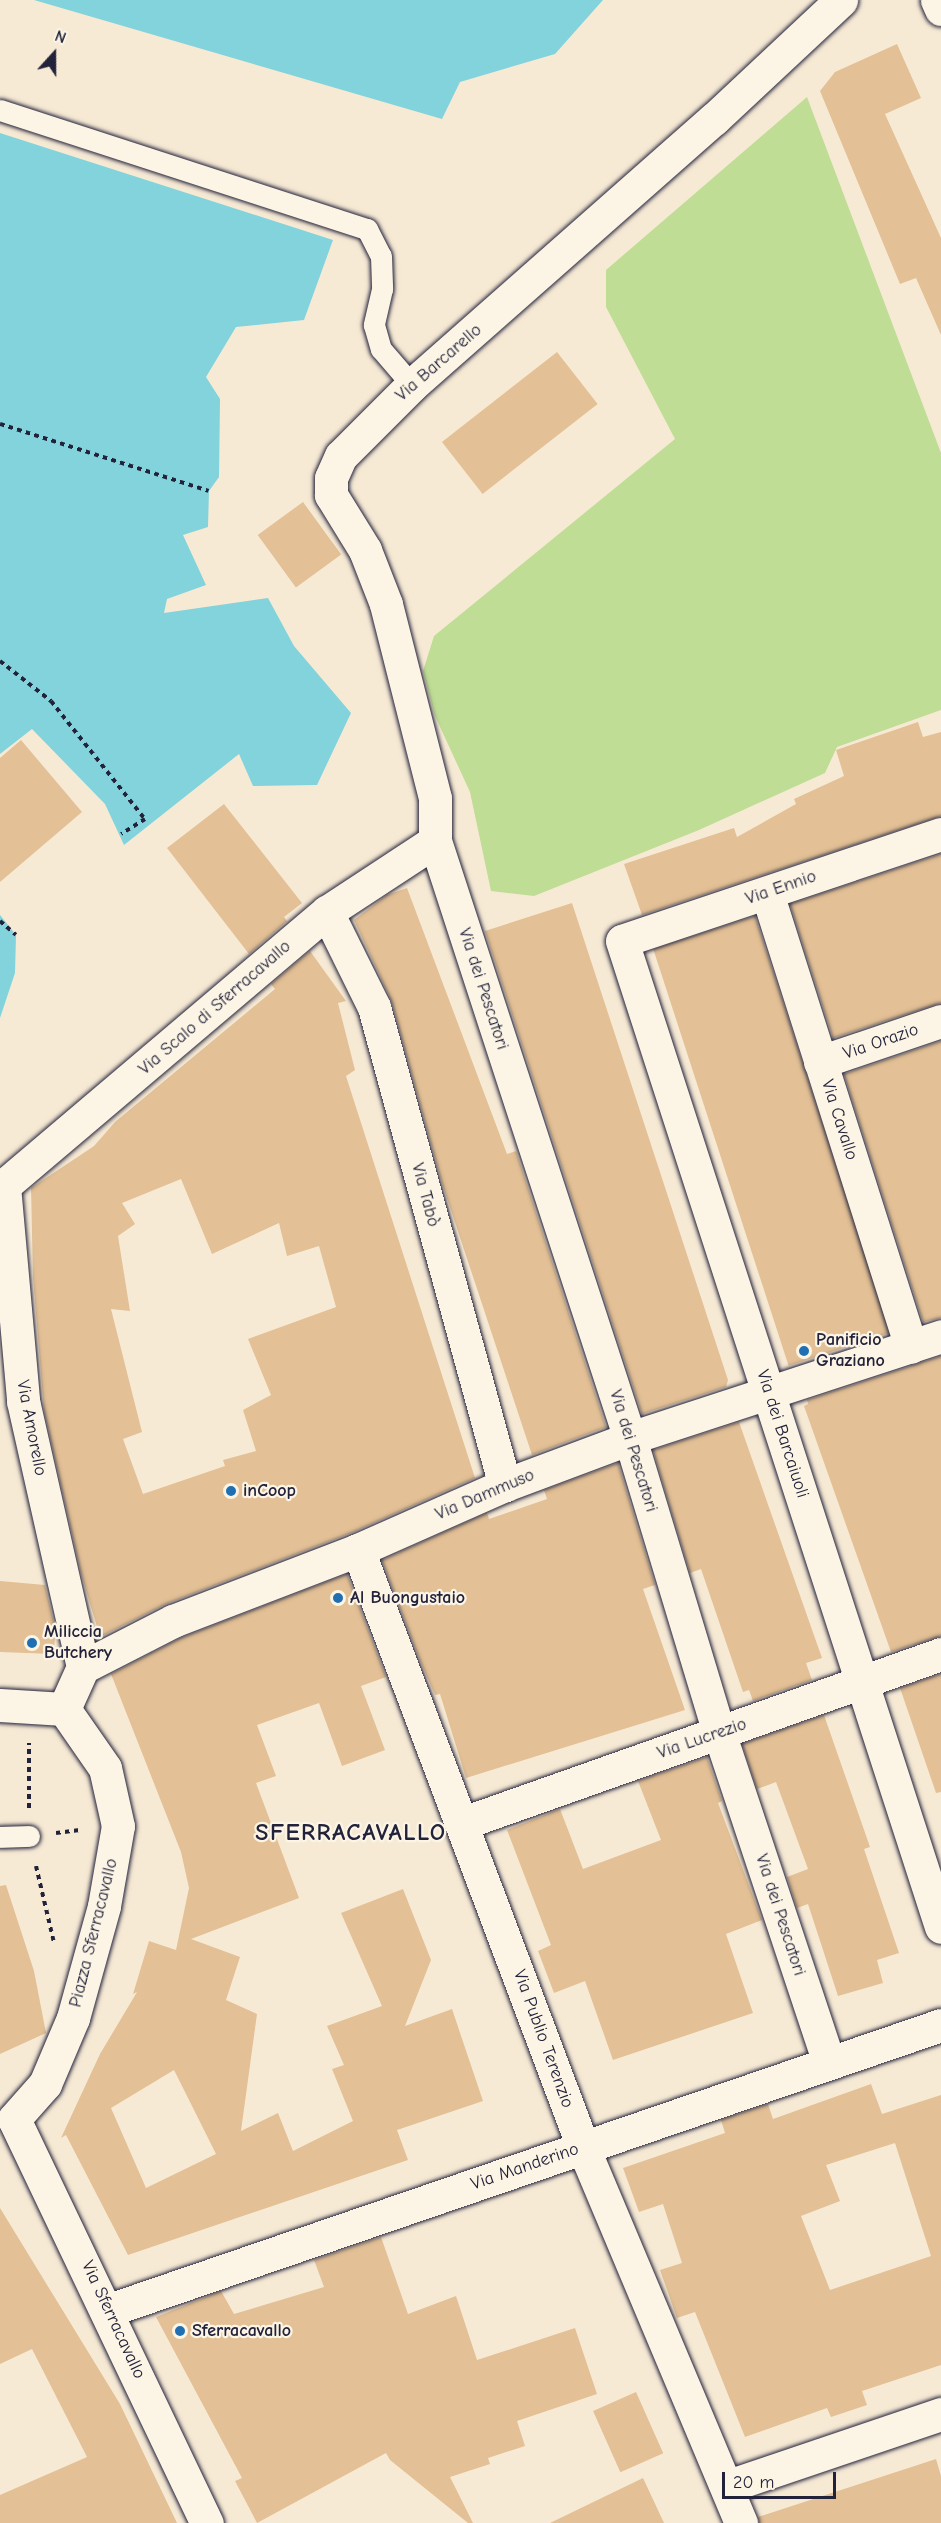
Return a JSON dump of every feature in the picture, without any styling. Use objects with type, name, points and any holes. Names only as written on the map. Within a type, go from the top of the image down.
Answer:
[{"type":"street","name":"Via Barcarello","points":[[435,841],[435,798],[387,604],[365,550],[332,495],[331,478],[340,456],[412,385],[714,118],[842,0]]},
{"type":"street","points":[[937,0],[941,9]]},
{"type":"street","name":"Via Ennio","points":[[622,941],[941,834]]},
{"type":"street","name":"Via Scalo di Sferracavallo","points":[[2,1188],[327,912],[435,841]]},
{"type":"street","name":"Via dei Pescatori","points":[[435,841],[630,1439],[719,1733],[829,2063]]},
{"type":"street","name":"Via Cavallo","points":[[767,893],[911,1347]]},
{"type":"street","name":"Via Tabò","points":[[327,912],[374,1007],[505,1485]]},
{"type":"street","name":"Via dei Barcaiuoli","points":[[622,941],[941,1927]]},
{"type":"street","name":"Via Orazio","points":[[820,1062],[941,1021]]},
{"type":"street","name":"Via Amorello","points":[[2,1188],[23,1401],[83,1667]]},
{"type":"street","name":"Via Dammuso","points":[[83,1667],[173,1621],[358,1550],[505,1485],[630,1439],[769,1395],[941,1336]]},
{"type":"street","name":"Via Publio Terenzio","points":[[358,1550],[463,1823],[583,2147],[728,2486],[741,2523]]},
{"type":"street","name":"Via Lucrezio","points":[[463,1823],[941,1654]]},
{"type":"street","points":[[15,1706],[64,1709],[83,1667]]},
{"type":"street","name":"Piazza Sferracavallo","points":[[7,2120],[45,2084],[73,2018],[104,1906],[118,1826],[105,1768],[64,1709]]},
{"type":"street","name":"Via Manderino","points":[[109,2310],[941,2025]]},
{"type":"street","name":"Via Sferracavallo","points":[[7,2120],[109,2310],[207,2523]]},
{"type":"street","points":[[728,2486],[941,2414]]},
{"type":"lane","points":[[0,110],[367,229],[381,256],[382,289],[374,326],[381,349],[412,385]]},
{"type":"lane","points":[[0,1837],[29,1836]]},
{"type":"path","points":[[0,424],[209,491]]},
{"type":"path","points":[[0,661],[51,701],[145,819],[122,834]]},
{"type":"path","points":[[0,921],[16,935]]},
{"type":"path","points":[[15,1706],[29,1836],[56,1950]]},
{"type":"path","points":[[29,1836],[118,1826]]},
{"type":"green space","points":[[807,97],[941,453],[941,710],[837,747],[825,773],[699,830],[534,896],[491,891],[470,792],[435,716],[423,671],[434,636],[675,439],[606,307],[606,270]]},
{"type":"water","points":[[34,0],[603,0],[555,54],[460,82],[442,119]]},
{"type":"water","points":[[0,133],[333,240],[304,320],[236,327],[206,377],[220,399],[219,477],[209,491],[208,527],[183,535],[206,585],[167,599],[164,613],[268,598],[294,646],[351,713],[317,785],[253,786],[239,754],[124,845],[105,804],[32,729],[0,754]]},
{"type":"water","points":[[0,915],[16,935],[15,973],[0,1018]]},
{"type":"building","points":[[897,44],[921,98],[885,114],[941,238],[941,335],[916,278],[900,284],[820,91],[835,72]]},
{"type":"building","points":[[557,352],[598,404],[483,494],[442,442]]},
{"type":"building","points":[[303,502],[341,555],[296,588],[258,535]]},
{"type":"building","points":[[918,722],[923,737],[941,732],[941,816],[642,915],[624,864],[734,828],[737,837],[796,804],[794,799],[844,776],[836,750]]},
{"type":"building","points":[[21,740],[82,812],[0,882],[0,758]]},
{"type":"building","points":[[224,804],[302,903],[284,917],[287,921],[249,954],[167,848]]},
{"type":"building","points":[[941,854],[941,1003],[833,1038],[790,904]]},
{"type":"building","points":[[407,888],[507,1154],[516,1151],[606,1427],[532,1455],[442,1183],[392,1002],[354,920],[387,895]]},
{"type":"building","points":[[572,903],[728,1380],[726,1387],[642,1414],[485,931]]},
{"type":"building","points":[[755,916],[890,1333],[789,1366],[653,949]]},
{"type":"building","points":[[310,951],[346,1001],[338,1003],[355,1070],[346,1076],[475,1478],[351,1533],[166,1604],[100,1637],[81,1573],[44,1410],[33,1277],[31,1188],[94,1146],[115,1122],[275,989],[271,984]],"holes":[[[181,1179],[212,1254],[279,1223],[287,1256],[319,1246],[336,1307],[248,1339],[271,1395],[243,1410],[256,1451],[223,1460],[225,1466],[143,1494],[123,1439],[142,1432],[111,1309],[130,1311],[118,1236],[135,1224],[122,1203]]]},
{"type":"building","points":[[941,1041],[941,1318],[923,1322],[844,1074]]},
{"type":"building","points":[[941,1356],[941,1636],[891,1652],[804,1406],[808,1404],[807,1400]]},
{"type":"building","points":[[739,1422],[822,1658],[806,1663],[812,1680],[753,1701],[749,1690],[743,1692],[701,1569],[690,1573],[653,1450]]},
{"type":"building","points":[[618,1463],[655,1585],[643,1589],[685,1710],[466,1778],[440,1694],[435,1695],[421,1663],[382,1560],[487,1513],[489,1519],[547,1499],[544,1490]]},
{"type":"building","points":[[347,1574],[386,1677],[361,1686],[385,1750],[342,1766],[319,1703],[257,1725],[276,1776],[256,1783],[299,1898],[191,1939],[240,1957],[226,2000],[257,2014],[241,2131],[278,2113],[293,2151],[353,2121],[332,2069],[344,2065],[327,2026],[382,2006],[341,1913],[403,1889],[431,1960],[405,2026],[452,2009],[483,2101],[397,2130],[408,2160],[128,2255],[66,2135],[61,2138],[100,2054],[137,1992],[133,1994],[149,1941],[176,1950],[189,1888],[181,1852],[111,1674],[181,1638]],"holes":[[[174,2070],[216,2154],[146,2188],[111,2108]]]},
{"type":"building","points":[[0,1581],[45,1585],[56,1632],[53,1654],[0,1652]]},
{"type":"building","points":[[941,1674],[941,1792],[936,1793],[900,1688]]},
{"type":"building","points":[[824,1715],[870,1847],[864,1849],[899,1953],[877,1960],[883,1983],[838,1996],[808,1904],[797,1908],[787,1877],[808,1869],[776,1782],[757,1789],[742,1744]]},
{"type":"building","points":[[707,1757],[722,1801],[718,1803],[762,1920],[726,1934],[753,2013],[613,2060],[585,1981],[554,1993],[538,1951],[551,1945],[507,1830],[560,1809],[583,1869],[661,1840],[638,1781]]},
{"type":"building","points":[[6,1885],[34,1971],[46,2033],[0,2054],[0,1886]]},
{"type":"building","points":[[871,2084],[882,2114],[941,2095],[941,2365],[862,2391],[867,2405],[831,2417],[827,2408],[745,2437],[695,2312],[677,2318],[660,2270],[682,2263],[663,2204],[639,2212],[623,2168],[725,2133],[721,2120],[768,2104],[773,2119]],"holes":[[[895,2143],[931,2256],[830,2290],[801,2216],[840,2201],[826,2165]]]},
{"type":"building","points":[[0,2208],[120,2404],[177,2523],[0,2523],[0,2495],[87,2457],[32,2349],[0,2364]]},
{"type":"building","points":[[381,2237],[408,2314],[456,2296],[477,2360],[575,2328],[597,2394],[517,2421],[525,2446],[488,2458],[490,2464],[450,2477],[473,2523],[468,2523],[390,2460],[386,2453],[257,2523],[235,2481],[242,2478],[156,2317],[221,2291],[234,2314],[324,2287],[314,2260]]},
{"type":"building","points":[[636,2392],[663,2453],[620,2472],[593,2411]]},
{"type":"building","points":[[936,2459],[941,2476],[941,2523],[759,2523],[758,2517]]},
{"type":"building","points":[[643,2478],[664,2523],[550,2523]]},
{"type":"place","name":"Panificio Graziano","points":[[804,1351]]},
{"type":"place","name":"inCoop","points":[[231,1491]]},
{"type":"place","name":"Al Buongustaio","points":[[338,1598]]},
{"type":"place","name":"Miliccia Butchery","points":[[32,1643]]},
{"type":"place","name":"Sferracavallo","points":[[180,2331]]},
{"type":"district","name":"SFERRACAVALLO","points":[[351,1833]]}]
